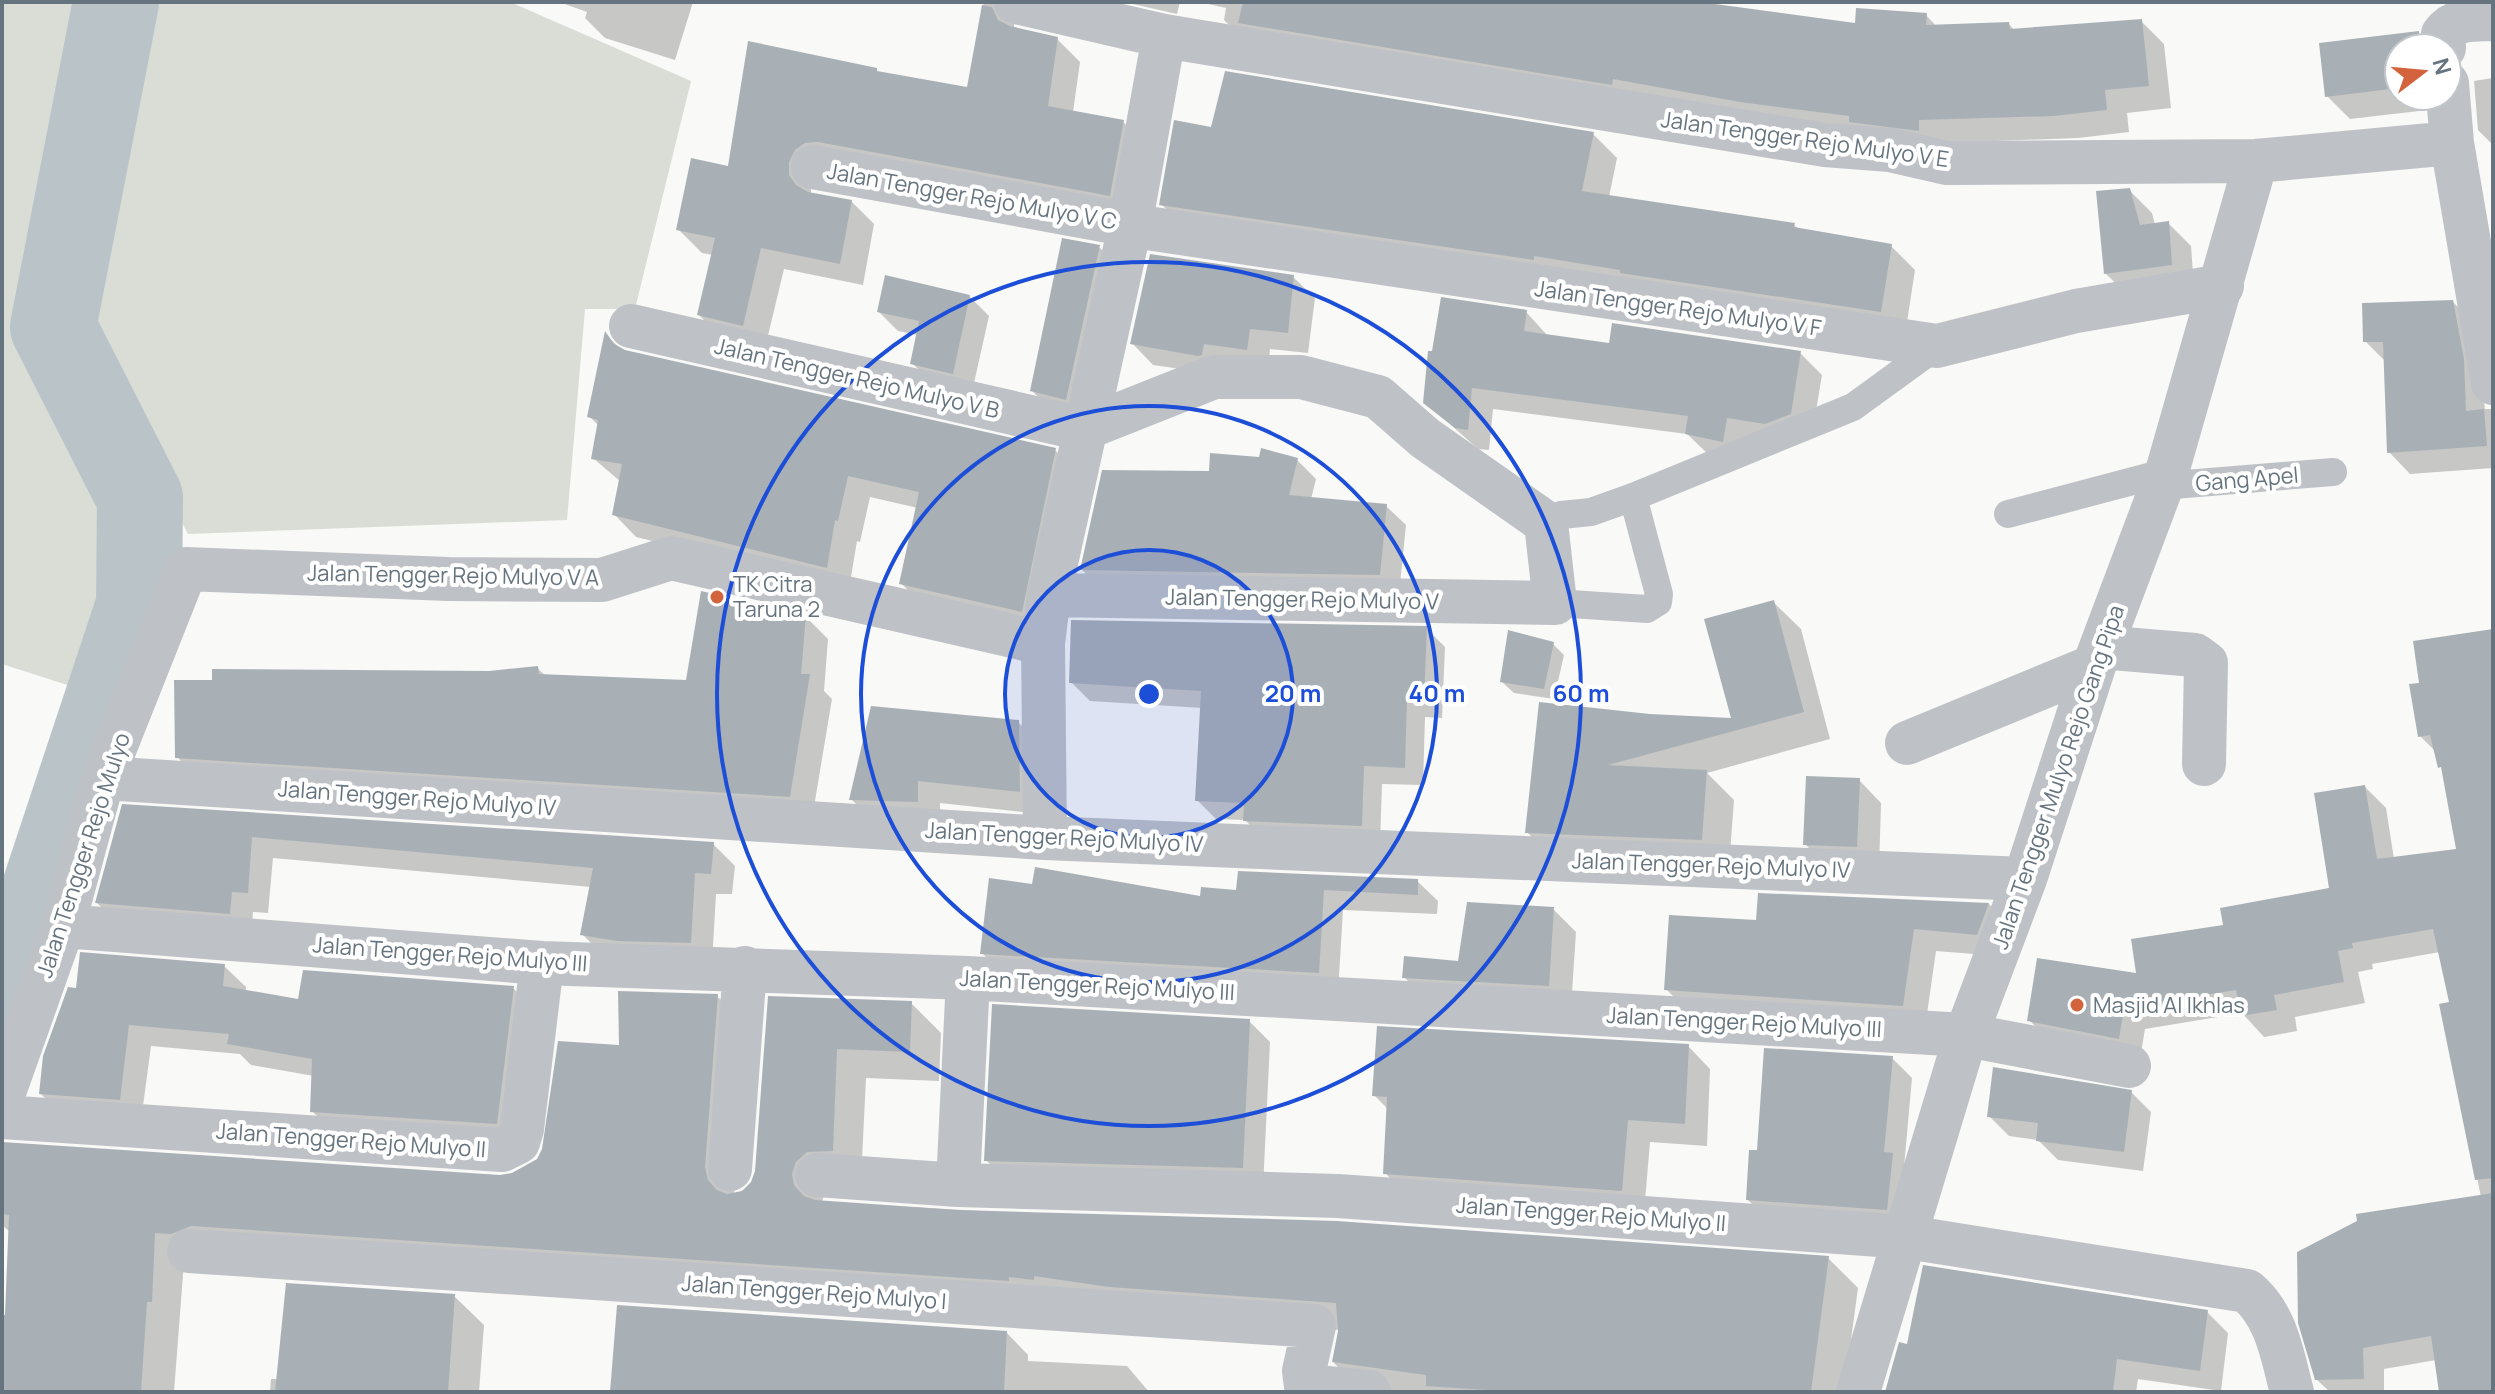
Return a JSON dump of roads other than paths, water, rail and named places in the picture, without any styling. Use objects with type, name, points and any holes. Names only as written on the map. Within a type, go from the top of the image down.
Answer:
[{"type":"street","name":"Jalan Tengger Rejo Mulyo V E","points":[[1016,2],[1164,36],[1825,145],[1890,150],[1947,163],[2256,161],[2452,143]]},
{"type":"street","points":[[1045,838],[1043,643],[1049,595],[1130,226],[1164,36]]},
{"type":"street","points":[[2449,112],[2493,383]]},
{"type":"street","name":"Jalan Tengger Mulyo Rejo Gang Pipa","points":[[1858,1392],[1966,1035],[2025,879],[2097,656],[2164,479],[2256,161]]},
{"type":"street","name":"Jalan Tengger Rejo Mulyo V C","points":[[813,167],[1130,226]]},
{"type":"street","name":"Jalan Tengger Rejo Mulyo V F","points":[[1130,226],[1937,346],[2076,311],[2222,286]]},
{"type":"street","name":"Jalan Tengger Rejo Mulyo V B","points":[[631,326],[1083,429]]},
{"type":"street","points":[[1083,429],[1214,377],[1301,377],[1378,397],[1425,438],[1546,523],[1555,603]]},
{"type":"street","name":"Jalan Tengger Rejo Mulyo V A","points":[[186,569],[448,579],[602,580],[671,558],[1043,643]]},
{"type":"street","name":"Jalan Tengger Rejo Mulyo","points":[[2,1098],[63,926],[103,778],[186,569]]},
{"type":"street","name":"Jalan Tengger Rejo Mulyo V","points":[[1049,595],[1555,603]]},
{"type":"street","points":[[1907,743],[2097,656],[2195,655],[2206,663],[2204,764]]},
{"type":"street","name":"Jalan Tengger Rejo Mulyo IV","points":[[103,778],[1045,838],[2025,879]]},
{"type":"street","name":"Jalan Tengger Rejo Mulyo III","points":[[63,926],[542,963],[968,978],[1966,1035],[2129,1066]]},
{"type":"street","name":"Jalan Tengger Rejo Mulyo II","points":[[2,1117],[502,1150],[518,1142],[522,1129],[542,963]]},
{"type":"street","points":[[730,1169],[745,968]]},
{"type":"street","points":[[958,1185],[968,978]]},
{"type":"street","name":"Jalan Tengger Rejo Mulyo II","points":[[817,1175],[958,1185],[1338,1196],[1907,1237],[2247,1291],[2265,1306],[2271,1318],[2292,1392]]},
{"type":"street","name":"Jalan Tengger Rejo Mulyo I","points":[[189,1251],[1314,1326],[1304,1371],[1306,1386],[1369,1392]]},
{"type":"lane","points":[[1546,523],[1561,515],[1591,512],[1633,497],[1853,407],[1937,346]]},
{"type":"lane","name":"Gang Apel","points":[[2008,514],[2164,479],[2333,472]]},
{"type":"lane","points":[[1555,603],[1647,609],[1658,602],[1633,497]]},
{"type":"waterway","points":[[2,994],[27,942],[139,605],[140,498],[53,327],[116,2]]},
{"type":"place","name":"TK Citra Taruna 2","points":[[717,597]]},
{"type":"place","name":"Masjid Al Ikhlas","points":[[2077,1005]]}]
